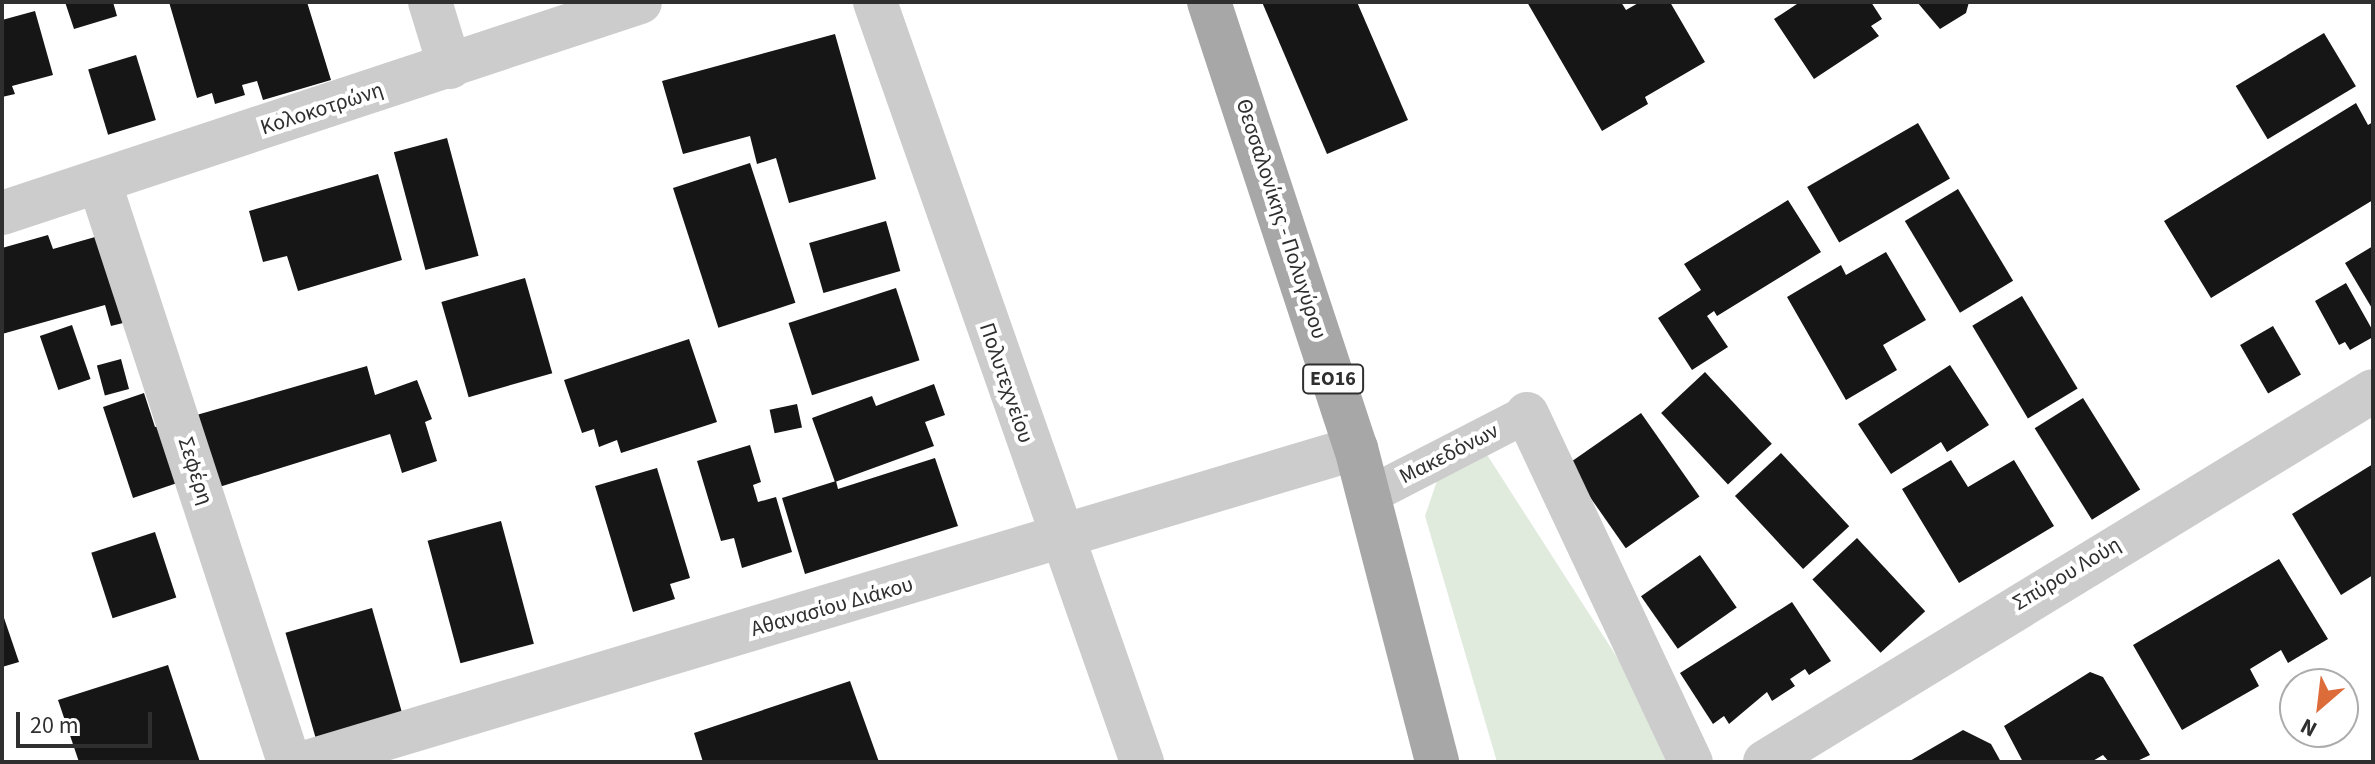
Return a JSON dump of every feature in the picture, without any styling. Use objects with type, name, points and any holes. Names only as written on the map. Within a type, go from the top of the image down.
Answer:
[{"type":"main road","name":"Θεσσαλονίκης - Πολυγύρου","points":[[1209,2],[1356,448],[1437,762]]},
{"type":"street","points":[[430,2],[450,67]]},
{"type":"street","name":"Κολοκοτρώνη","points":[[2,213],[640,2]]},
{"type":"street","name":"Πολυτεχνείου","points":[[875,2],[1061,540],[1142,762]]},
{"type":"street","name":"Σεφέρη","points":[[99,181],[289,762]]},
{"type":"street","name":"Σπύρου Λούη","points":[[1765,762],[2373,391]]},
{"type":"street","points":[[1527,414],[1691,762]]},
{"type":"street","name":"Μακεδόνων","points":[[1370,495],[1527,414]]},
{"type":"street","name":"Αθανασίου Διάκου","points":[[307,762],[1061,540],[1356,448]]},
{"type":"shaded area","points":[[1484,450],[1672,743],[1665,762],[1497,762],[1425,516],[1439,475]]},
{"type":"building","points":[[65,2],[113,2],[117,16],[74,29]]},
{"type":"building","points":[[169,2],[307,2],[331,80],[263,100],[257,81],[242,85],[245,95],[215,104],[212,93],[197,98]]},
{"type":"building","points":[[1262,2],[1357,2],[1408,120],[1327,154]]},
{"type":"building","points":[[1527,2],[1621,2],[1626,10],[1640,2],[1670,2],[1705,62],[1645,97],[1648,104],[1602,131]]},
{"type":"building","points":[[1800,2],[1871,2],[1882,19],[1871,26],[1879,36],[1814,79],[1774,19]]},
{"type":"building","points":[[1917,2],[1969,2],[1966,13],[1940,29]]},
{"type":"building","points":[[35,11],[53,75],[12,86],[15,94],[2,97],[2,20]]},
{"type":"building","points":[[2324,33],[2356,86],[2268,139],[2236,86]]},
{"type":"building","points":[[835,34],[876,179],[789,203],[776,158],[757,164],[750,136],[683,154],[662,81]]},
{"type":"building","points":[[136,55],[156,120],[108,135],[88,70]]},
{"type":"building","points":[[2356,103],[2368,125],[2373,122],[2373,200],[2211,298],[2164,221]]},
{"type":"building","points":[[1918,123],[1950,178],[1839,242],[1807,187]]},
{"type":"building","points":[[447,138],[479,256],[425,270],[394,152]]},
{"type":"building","points":[[750,163],[795,303],[718,328],[673,188]]},
{"type":"building","points":[[378,174],[402,260],[298,291],[287,256],[263,262],[249,211]]},
{"type":"building","points":[[1958,189],[2013,281],[1960,313],[1905,221]]},
{"type":"building","points":[[1788,200],[1821,252],[1717,316],[1714,311],[1707,316],[1728,347],[1692,370],[1658,318],[1701,290],[1684,264]]},
{"type":"building","points":[[886,221],[900,271],[823,293],[809,243]]},
{"type":"building","points":[[48,235],[53,249],[102,235],[139,319],[111,326],[105,305],[2,334],[2,248]]},
{"type":"building","points":[[2373,246],[2373,310],[2345,263]]},
{"type":"building","points":[[1886,252],[1926,320],[1883,345],[1897,370],[1846,400],[1787,297],[1841,265],[1846,275]]},
{"type":"building","points":[[525,278],[552,373],[469,397],[441,302]]},
{"type":"building","points":[[2346,283],[2373,331],[2373,337],[2350,350],[2345,342],[2339,345],[2315,301]]},
{"type":"building","points":[[896,288],[919,360],[812,395],[789,323]]},
{"type":"building","points":[[2022,296],[2078,389],[2028,418],[1972,326]]},
{"type":"building","points":[[72,325],[91,379],[58,390],[40,336]]},
{"type":"building","points":[[2273,326],[2301,374],[2268,393],[2240,345]]},
{"type":"building","points":[[689,339],[717,422],[621,453],[617,440],[599,447],[594,429],[582,433],[564,380]]},
{"type":"building","points":[[121,359],[129,389],[105,395],[97,365]]},
{"type":"building","points":[[1950,365],[1989,425],[1947,452],[1941,442],[1891,474],[1858,424]]},
{"type":"building","points":[[367,366],[375,395],[417,380],[432,419],[425,422],[437,461],[402,473],[390,434],[216,488],[193,416]]},
{"type":"building","points":[[1705,372],[1772,444],[1728,485],[1661,413]]},
{"type":"building","points":[[934,384],[945,415],[925,422],[934,446],[835,482],[812,418],[872,396],[876,406]]},
{"type":"building","points":[[144,393],[155,427],[170,423],[189,479],[133,498],[103,407]]},
{"type":"building","points":[[2083,398],[2140,490],[2092,520],[2035,428]]},
{"type":"building","points":[[797,404],[802,427],[775,433],[770,410]]},
{"type":"building","points":[[1641,413],[1700,497],[1626,548],[1567,465]]},
{"type":"building","points":[[750,445],[761,482],[753,485],[758,502],[776,497],[792,552],[742,568],[734,538],[721,541],[697,461]]},
{"type":"building","points":[[1781,453],[1849,526],[1803,569],[1735,496]]},
{"type":"building","points":[[935,458],[958,526],[805,574],[782,498],[836,481],[838,489]]},
{"type":"building","points":[[1951,460],[1968,487],[2014,460],[2054,526],[1959,583],[1902,489]]},
{"type":"building","points":[[2373,464],[2373,575],[2341,595],[2292,514]]},
{"type":"building","points":[[657,468],[690,578],[670,584],[675,599],[633,612],[595,486]]},
{"type":"building","points":[[501,521],[534,644],[460,663],[428,541]]},
{"type":"building","points":[[155,532],[176,598],[113,618],[91,553]]},
{"type":"building","points":[[1857,538],[1925,611],[1881,653],[1812,580]]},
{"type":"building","points":[[1700,555],[1737,607],[1678,649],[1641,596]]},
{"type":"building","points":[[2279,559],[2328,639],[2288,663],[2281,650],[2250,669],[2259,686],[2182,730],[2133,645]]},
{"type":"building","points":[[1792,602],[1831,661],[1809,675],[1805,669],[1790,679],[1795,686],[1772,701],[1767,692],[1729,724],[1724,716],[1713,724],[1680,673]]},
{"type":"building","points":[[372,608],[402,714],[316,739],[285,633]]},
{"type":"building","points":[[2,612],[19,662],[2,667]]},
{"type":"building","points":[[168,665],[200,762],[79,762],[58,700]]},
{"type":"building","points":[[2090,672],[2103,677],[2150,755],[2135,762],[2109,762],[2103,755],[2091,762],[2023,762],[2004,726]]},
{"type":"building","points":[[850,681],[879,762],[703,762],[694,733]]},
{"type":"building","points":[[1963,730],[1991,744],[2001,762],[1908,762]]}]
